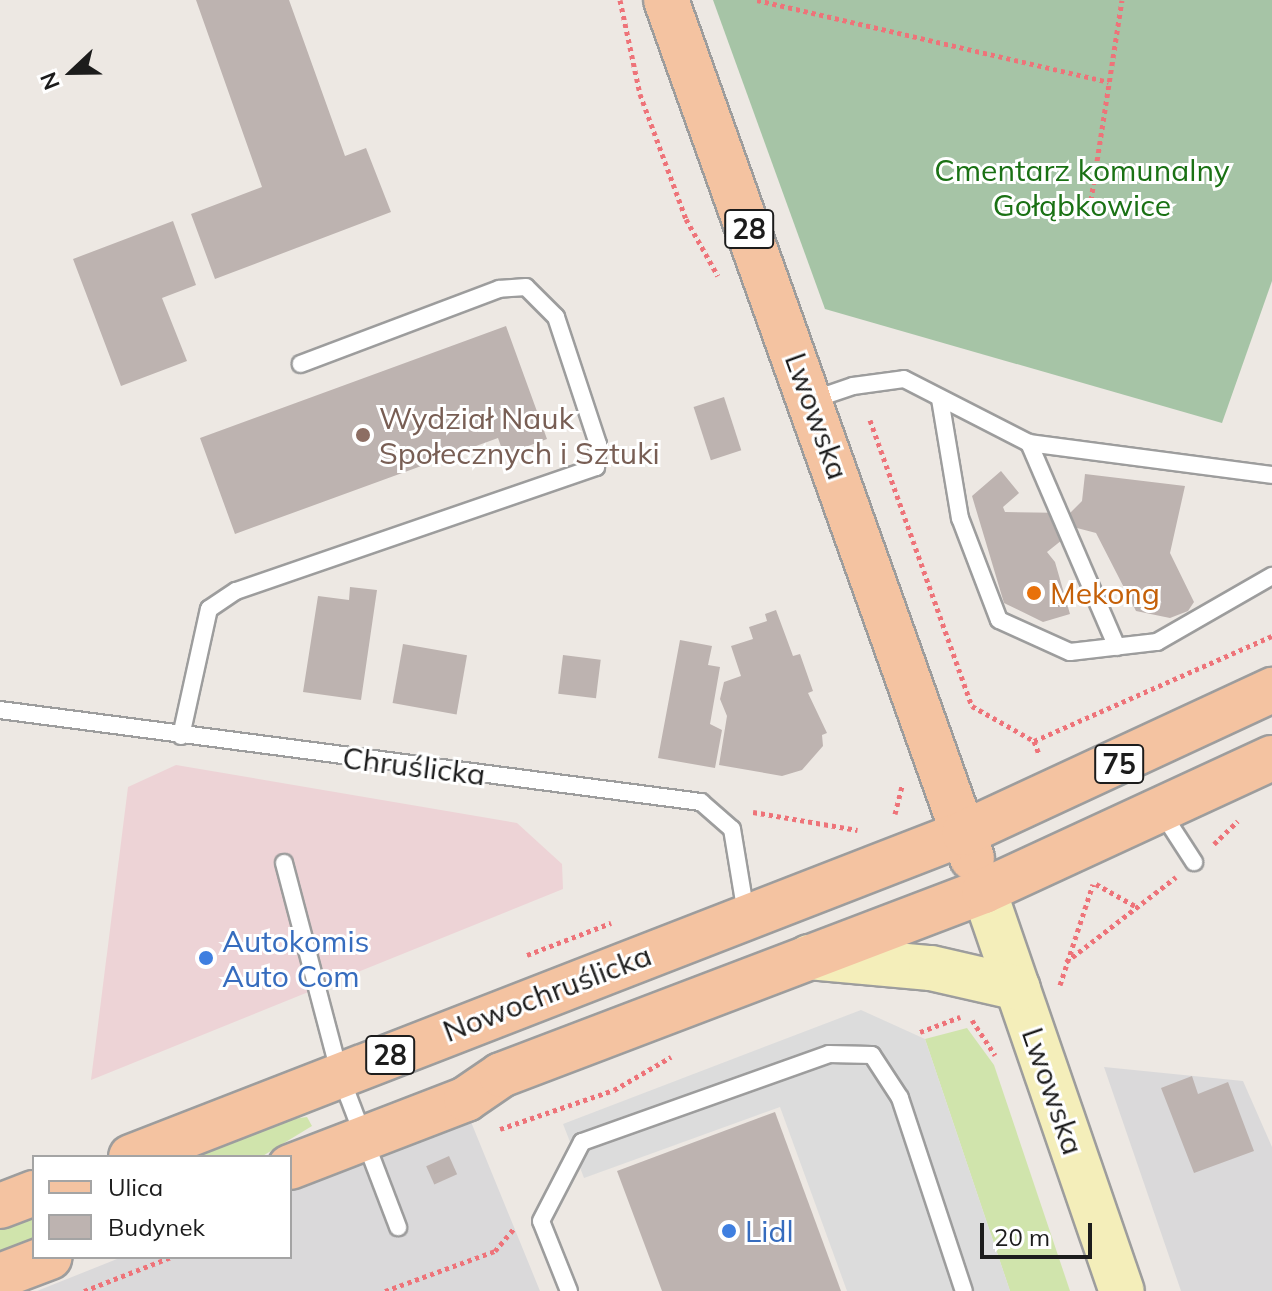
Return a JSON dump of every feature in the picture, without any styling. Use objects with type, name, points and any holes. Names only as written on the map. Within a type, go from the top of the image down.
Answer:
[{"type":"main road","name":"Lwowska","points":[[666,0],[812,400],[964,833]]},
{"type":"main road","name":"75","points":[[964,833],[1272,690]]},
{"type":"main road","name":"75","points":[[984,891],[1272,758]]},
{"type":"main road","name":"28","points":[[964,833],[984,891]]},
{"type":"main road","name":"Nowochruślicka","points":[[136,1155],[964,833]]},
{"type":"main road","name":"Nowochruślicka","points":[[292,1166],[466,1099],[501,1075],[984,891]]},
{"type":"main road","points":[[0,1206],[32,1194]]},
{"type":"street","name":"Lwowska","points":[[984,891],[1038,990],[1122,1291]]},
{"type":"street","points":[[809,957],[931,968],[1038,990]]},
{"type":"lane","points":[[181,736],[209,609],[236,591],[596,467],[598,444],[556,317],[526,287],[499,289],[301,364]]},
{"type":"lane","points":[[812,400],[853,386],[904,379],[1029,443],[1272,475]]},
{"type":"lane","points":[[940,399],[960,518],[999,620],[1070,652],[1157,642],[1272,576]]},
{"type":"lane","points":[[1029,443],[1117,647]]},
{"type":"lane","name":"Chruślicka","points":[[0,710],[701,802]]},
{"type":"lane","points":[[701,802],[732,829],[746,916]]},
{"type":"lane","points":[[1161,811],[1194,862]]},
{"type":"lane","points":[[284,863],[340,1075],[398,1227]]},
{"type":"lane","points":[[569,1291],[541,1221],[582,1142],[829,1054],[872,1055],[900,1098],[964,1291]]},
{"type":"path","points":[[620,0],[640,94],[662,156],[686,219],[723,285]]},
{"type":"path","points":[[757,0],[1109,82]]},
{"type":"path","points":[[1091,200],[1122,0]]},
{"type":"path","points":[[870,420],[972,706],[1034,741],[1039,754]]},
{"type":"path","points":[[1034,741],[1272,636]]},
{"type":"path","points":[[890,822],[898,810],[902,785],[897,769]]},
{"type":"path","points":[[701,802],[867,832]]},
{"type":"path","points":[[1038,990],[1066,962],[1249,815]]},
{"type":"path","points":[[1066,962],[1094,883],[1137,907]]},
{"type":"path","points":[[920,1032],[945,1023]]},
{"type":"path","points":[[489,1133],[614,1090],[682,1050]]},
{"type":"path","points":[[385,1291],[495,1251],[529,1208],[556,1191]]},
{"type":"path","points":[[84,1291],[166,1259]]},
{"type":"shaded area","points":[[176,765],[517,823],[562,864],[563,889],[91,1080],[128,787]]},
{"type":"shaded area","points":[[861,1010],[925,1039],[1010,1291],[847,1291],[780,1107],[584,1178],[563,1124]]},
{"type":"shaded area","points":[[1104,1067],[1243,1081],[1272,1147],[1272,1291],[1181,1291]]},
{"type":"shaded area","points":[[469,1117],[540,1291],[37,1291],[117,1259],[292,1259],[292,1188]]},
{"type":"green space","name":"Cmentarz komunalny Gołąbkowice","points":[[713,0],[1272,0],[1272,281],[1222,423],[825,309]]},
{"type":"green space","points":[[967,1028],[994,1065],[1070,1291],[1010,1291],[925,1039]]},
{"type":"green space","points":[[307,1117],[312,1126],[264,1155],[182,1155],[264,1123]]},
{"type":"green space","points":[[32,1213],[32,1242],[0,1254],[0,1225]]},
{"type":"building","points":[[196,0],[289,0],[345,156],[366,148],[391,212],[215,279],[191,214],[262,187]]},
{"type":"building","points":[[173,221],[196,285],[162,298],[187,361],[121,386],[73,259]]},
{"type":"building","points":[[506,326],[547,439],[504,455],[498,438],[235,534],[200,438]]},
{"type":"building","points":[[724,397],[741,450],[711,460],[694,407]]},
{"type":"building","points":[[1001,471],[1019,493],[1003,507],[1005,512],[1070,513],[1082,501],[1085,474],[1185,486],[1170,553],[1194,602],[1188,611],[1170,618],[1136,611],[1096,533],[1077,528],[1047,552],[1055,562],[1070,614],[1043,622],[1004,603],[972,496]]},
{"type":"building","points":[[350,587],[377,590],[361,700],[303,692],[318,596],[349,600]]},
{"type":"building","points":[[776,610],[793,656],[800,654],[813,691],[808,693],[827,733],[822,735],[823,746],[802,770],[782,776],[719,765],[727,716],[720,699],[724,682],[741,676],[731,646],[753,639],[749,627],[767,621],[765,614]]},
{"type":"building","points":[[680,640],[712,646],[708,665],[720,667],[710,724],[722,730],[715,768],[658,758]]},
{"type":"building","points":[[403,644],[467,655],[457,714],[393,703]]},
{"type":"building","points":[[563,655],[601,660],[596,698],[558,694]]},
{"type":"building","points":[[1192,1076],[1198,1094],[1228,1082],[1254,1151],[1194,1173],[1161,1088]]},
{"type":"building","name":"Lidl","points":[[775,1112],[841,1291],[662,1291],[617,1171]]},
{"type":"building","points":[[449,1156],[457,1174],[434,1184],[426,1166]]},
{"type":"place","name":"Wydział Nauk Społecznych i Sztuki","points":[[363,435]]},
{"type":"place","name":"Mekong","points":[[1034,593]]},
{"type":"place","name":"Autokomis Auto Com","points":[[206,958]]},
{"type":"place","name":"Lidl","points":[[729,1231]]}]
